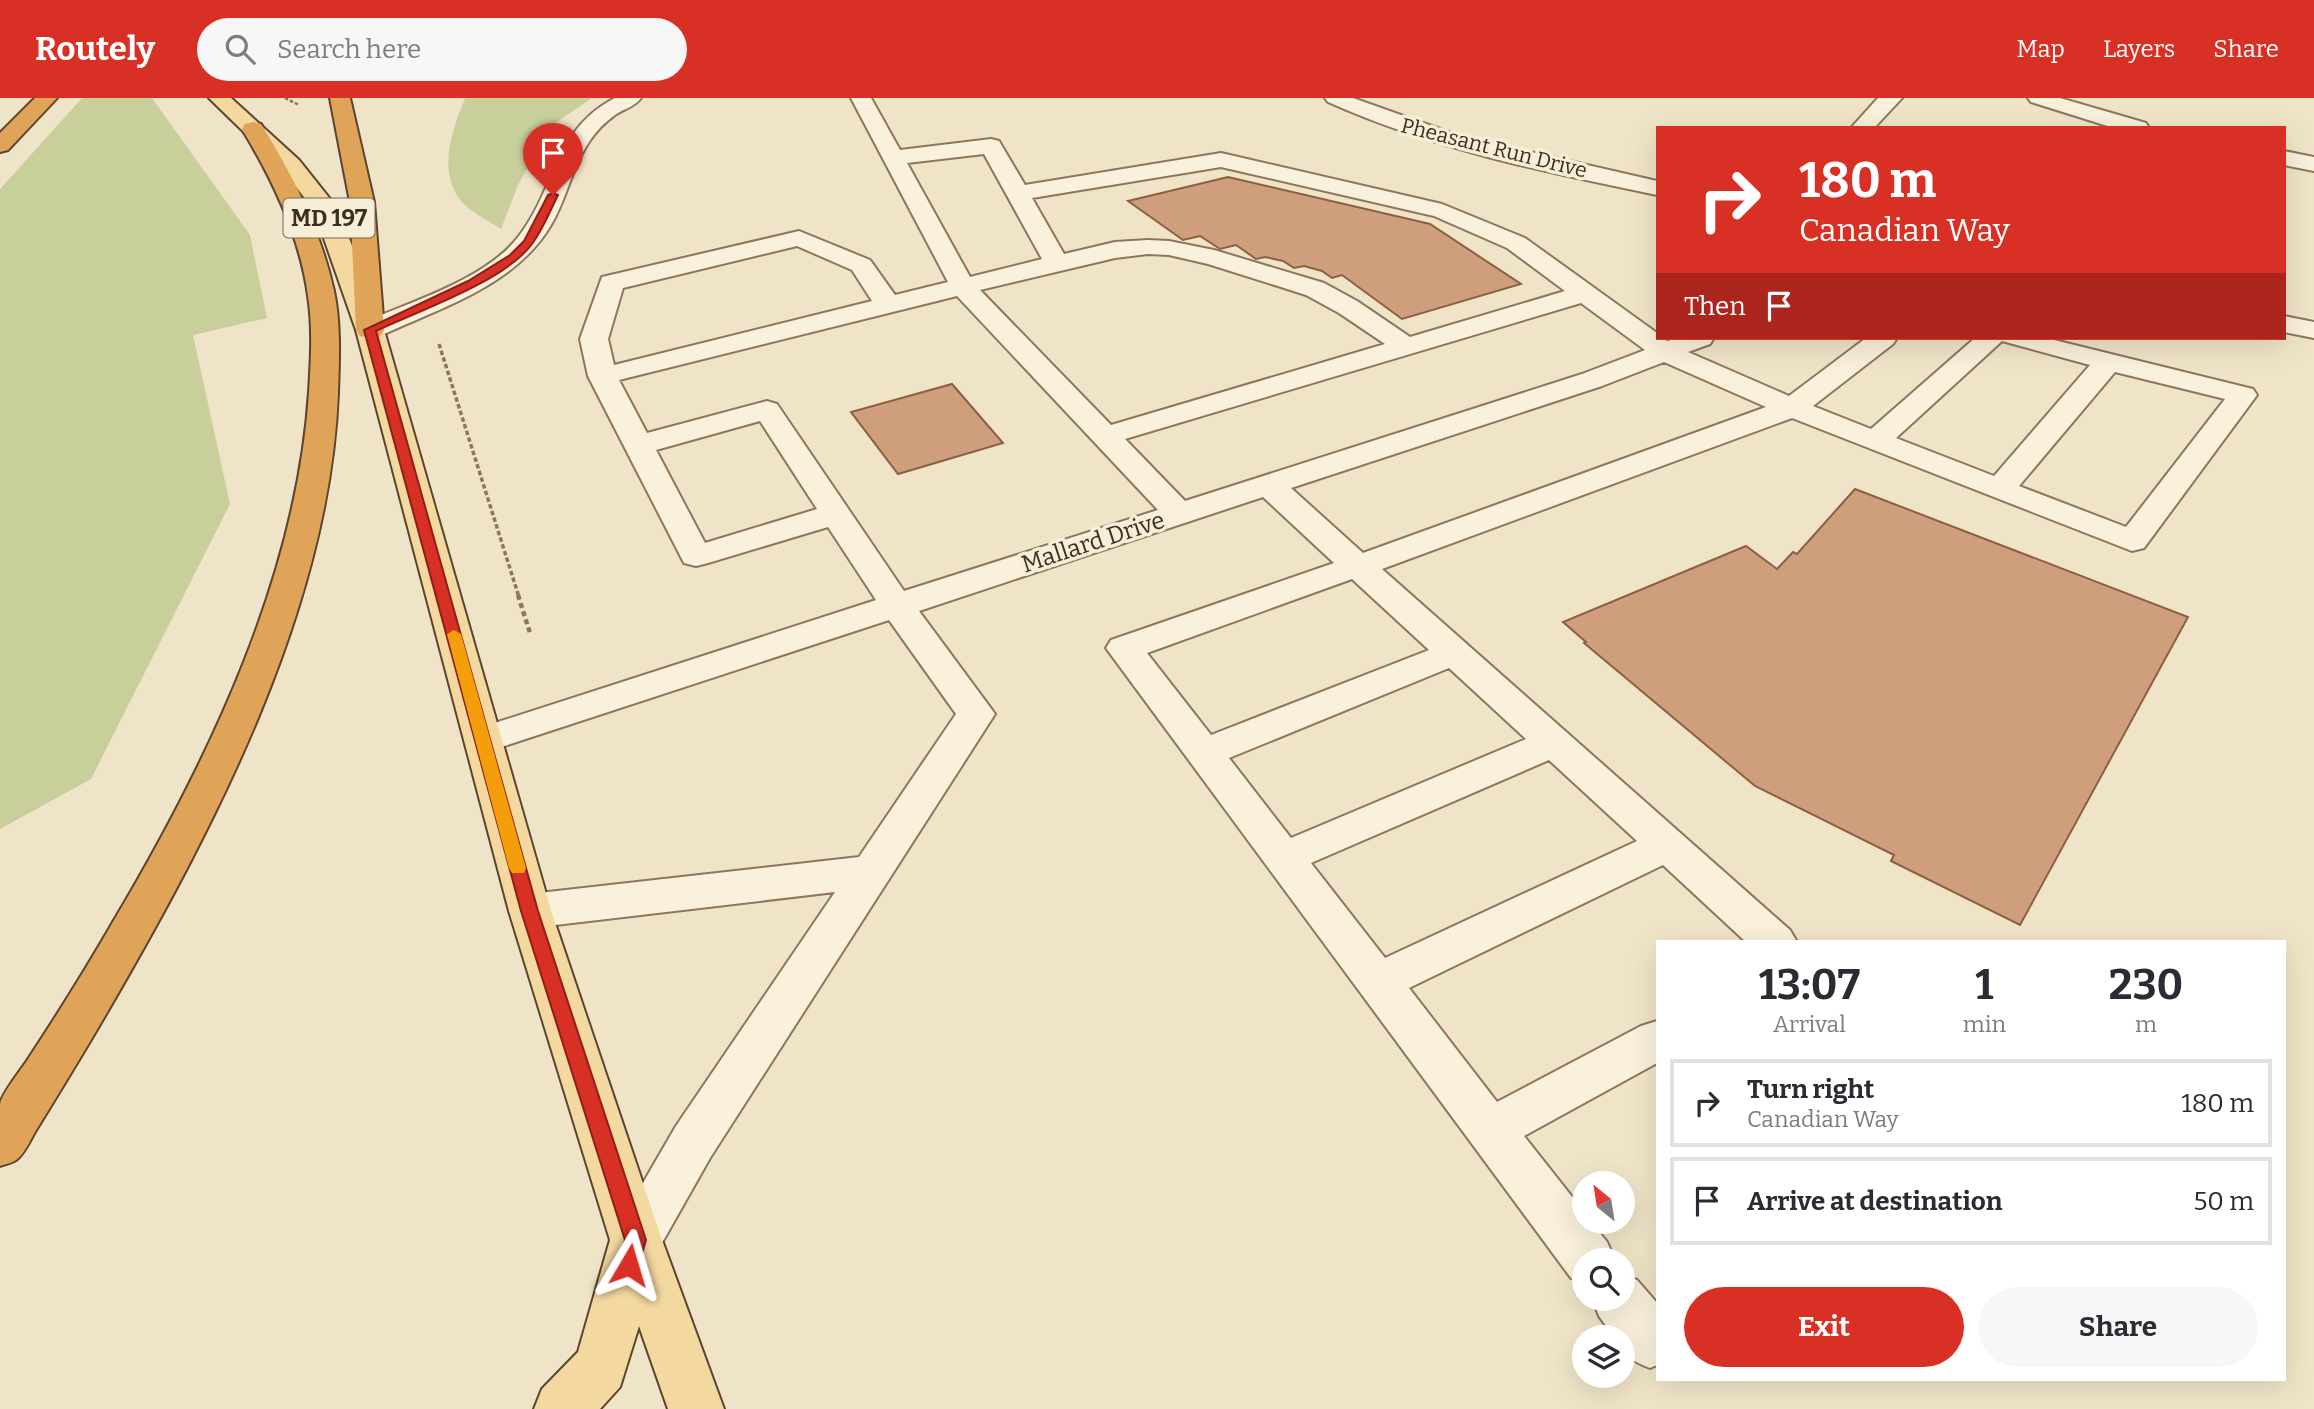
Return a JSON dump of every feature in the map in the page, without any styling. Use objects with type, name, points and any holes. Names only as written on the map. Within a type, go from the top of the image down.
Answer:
[{"type":"highway","points":[[0,145],[47,98]]},
{"type":"highway","points":[[340,98],[362,202],[370,330]]},
{"type":"highway","points":[[0,1144],[61,1050],[164,876],[231,738],[273,629],[304,535],[323,431],[325,363],[321,293],[298,214],[278,169],[253,129]]},
{"type":"main road","name":"MD 197","points":[[219,98],[291,164],[326,209],[370,330],[530,911],[636,1240],[696,1409]]},
{"type":"main road","points":[[562,1409],[601,1368],[636,1240]]},
{"type":"street","points":[[370,330],[500,267],[528,242],[545,214],[582,134],[603,111],[631,98]]},
{"type":"street","points":[[861,98],[963,287],[1179,514]]},
{"type":"street","name":"Pheasant Run Drive","points":[[1335,98],[1369,114],[1422,132],[1656,188]]},
{"type":"street","points":[[1864,126],[1892,98]]},
{"type":"street","points":[[2038,98],[2131,126]]},
{"type":"street","points":[[893,158],[991,146],[1057,263]]},
{"type":"street","points":[[2286,158],[2314,164]]},
{"type":"street","points":[[1018,193],[1221,160],[1442,211],[1516,243],[1667,353],[1792,408],[2132,541],[2244,395],[2022,340]]},
{"type":"street","points":[[836,514],[696,555],[602,376],[594,339],[611,283],[799,238],[861,265],[888,306]]},
{"type":"street","points":[[602,376],[1057,263],[1115,250],[1148,247],[1169,248],[1214,258],[1315,289],[1348,307],[1406,346]]},
{"type":"street","points":[[1104,436],[1584,294]]},
{"type":"street","points":[[2286,324],[2314,330]]},
{"type":"street","name":"Mallard Drive","points":[[483,740],[1592,380],[1696,340]]},
{"type":"street","points":[[1580,1248],[1124,648],[1792,408],[1880,340]]},
{"type":"street","points":[[1875,440],[1989,340]]},
{"type":"street","points":[[1999,489],[2109,361]]},
{"type":"street","points":[[636,1240],[693,1142],[976,714],[897,606],[767,410],[638,445]]},
{"type":"street","points":[[1268,485],[1772,940]]},
{"type":"street","points":[[1204,753],[1454,653]]},
{"type":"street","points":[[1284,858],[1553,743]]},
{"type":"street","points":[[1378,982],[1667,845]]},
{"type":"street","points":[[530,911],[871,872]]},
{"type":"street","points":[[1490,1130],[1656,1041]]},
{"type":"street","points":[[1628,1311],[1650,1341],[1656,1332]]},
{"type":"path","points":[[442,297],[445,318],[435,333],[530,633]]},
{"type":"green space","points":[[82,98],[152,98],[250,235],[267,318],[193,335],[230,504],[91,779],[0,829],[0,189]]},
{"type":"green space","points":[[465,98],[592,98],[551,126],[518,185],[501,229],[474,213],[461,201],[450,176],[449,150]]},
{"type":"building","points":[[1228,177],[1430,224],[1521,284],[1402,319],[1342,275],[1332,278],[1322,271],[1304,266],[1294,268],[1283,261],[1265,257],[1256,259],[1236,245],[1220,249],[1200,236],[1183,240],[1128,201]]},
{"type":"building","points":[[952,384],[1003,443],[898,474],[851,412]]},
{"type":"building","points":[[1855,489],[2188,617],[2020,925],[1891,861],[1894,855],[1755,786],[1584,643],[1586,642],[1563,622],[1746,546],[1777,569],[1793,552],[1797,554]]},
{"type":"slow traffic","points":[[454,634],[518,868]]},
{"type":"route","points":[[553,195],[528,242],[514,257],[471,283],[370,330],[530,911],[636,1240],[629,1265]]}]
